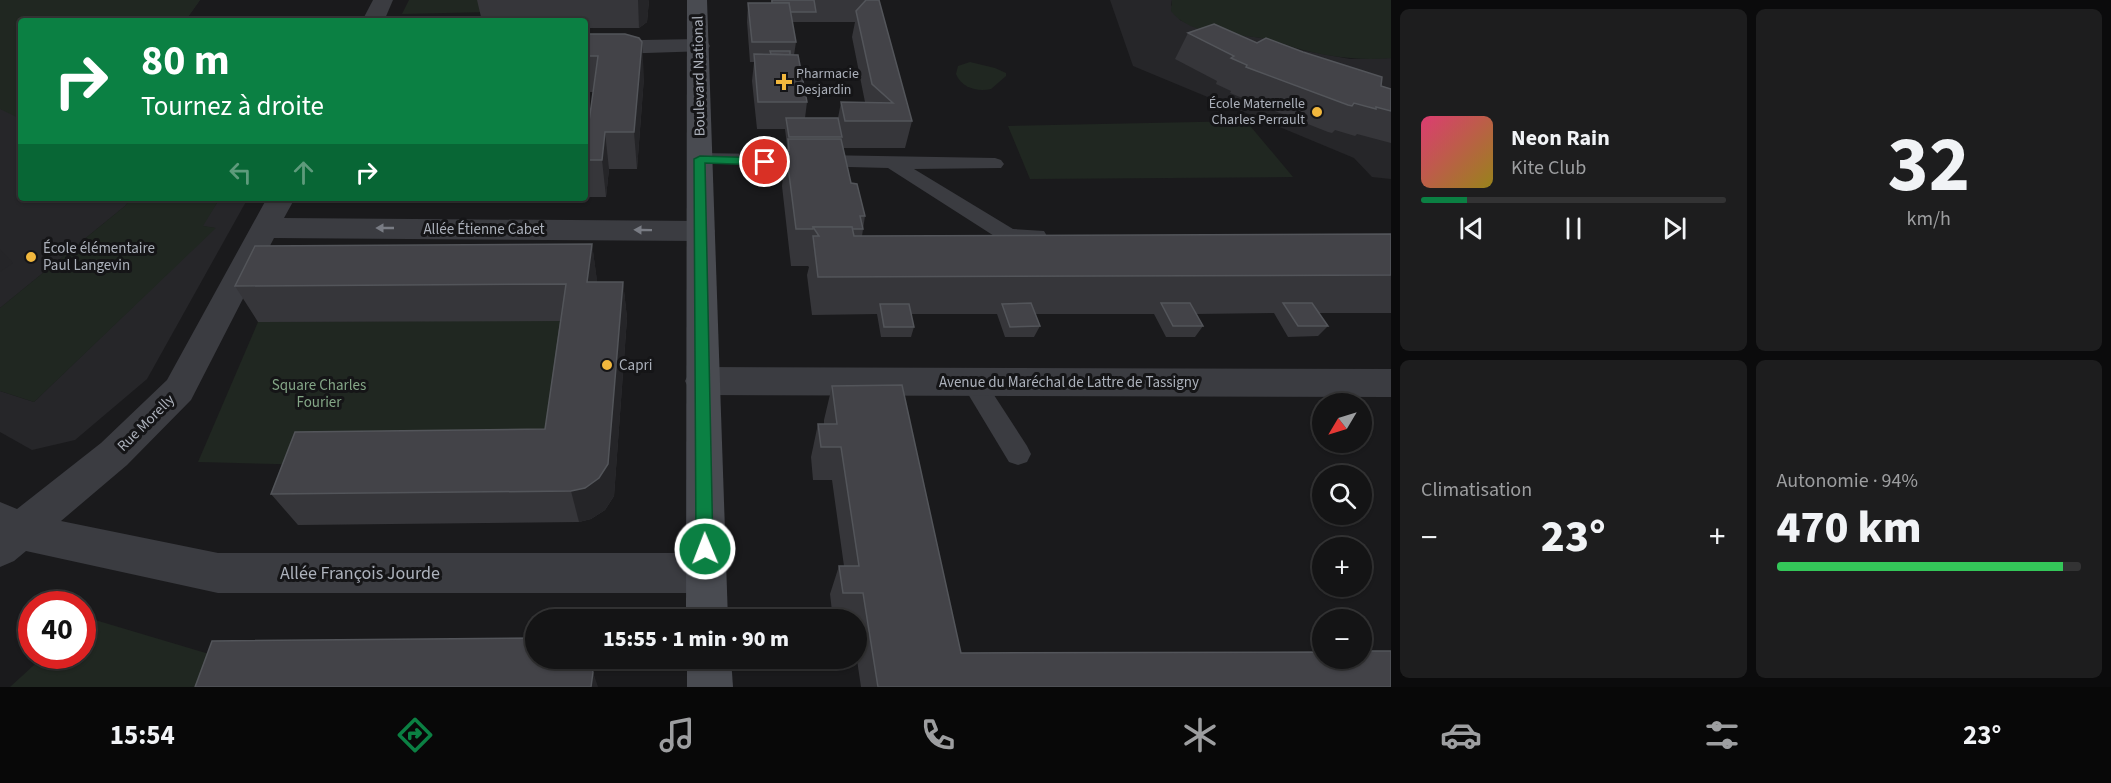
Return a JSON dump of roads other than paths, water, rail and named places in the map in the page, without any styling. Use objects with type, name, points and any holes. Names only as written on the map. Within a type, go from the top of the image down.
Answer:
[{"type":"street","points":[[374,18],[383,0]]},
{"type":"street","name":"Boulevard National","points":[[697,0],[707,609]]},
{"type":"street","points":[[588,48],[699,46]]},
{"type":"street","name":"Allée Étienne Cabet","points":[[274,213],[701,231]]},
{"type":"street","name":"Rue Morelly","points":[[6,533],[114,454],[179,390],[274,213]]},
{"type":"street","name":"Avenue du Maréchal de Lattre de Tassigny","points":[[702,381],[1391,383]]},
{"type":"street","name":"Allée François Jourde","points":[[6,533],[218,573],[705,573]]},
{"type":"street","points":[[710,669],[711,687]]},
{"type":"lane","points":[[700,159],[995,164]]},
{"type":"lane","points":[[892,163],[1009,236],[1053,236]]},
{"type":"lane","points":[[973,382],[1018,454]]},
{"type":"place","name":"Pharmacie Desjardin","points":[[784,82]]},
{"type":"place","name":"École Maternelle Charles Perrault","points":[[1317,112]]},
{"type":"place","name":"École élémentaire Paul Langevin","points":[[31,257]]},
{"type":"place","name":"Capri","points":[[607,365]]},
{"type":"park label","name":"Square Charles Fourier","points":[[319,394]]}]
